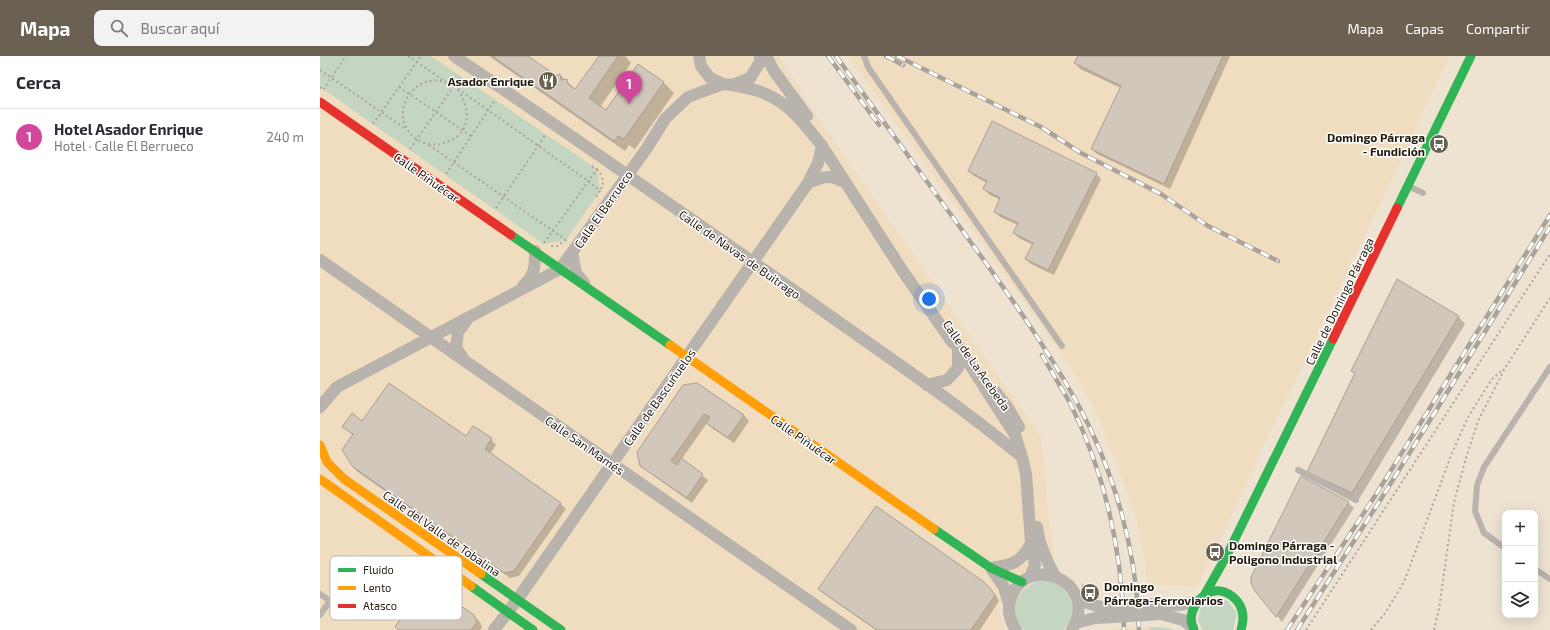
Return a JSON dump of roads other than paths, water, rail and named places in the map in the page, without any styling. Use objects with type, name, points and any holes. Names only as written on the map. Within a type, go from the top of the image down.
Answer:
[{"type":"street","name":"Calle de La Acebeda","points":[[699,56],[701,66],[710,78],[727,85],[767,94],[792,110],[822,146],[907,277],[952,342],[958,346],[1015,435],[1026,474],[1031,543],[1035,565],[1026,580]]},
{"type":"street","name":"Calle El Berrueco","points":[[320,407],[337,387],[560,269],[665,119],[688,97],[750,78],[760,62],[760,56]]},
{"type":"street","name":"Calle de La Acebeda","points":[[766,56],[774,71],[812,122],[954,333],[1008,408],[1024,437],[1032,473],[1039,540],[1046,561],[1055,576]]},
{"type":"street","name":"Calle de Domingo Párraga","points":[[1196,602],[1205,594],[1227,555],[1471,56]]},
{"type":"street","name":"Calle de Navas de Buitrago","points":[[458,57],[753,262],[995,435],[1022,457]]},
{"type":"street","name":"Calle Piñuécar","points":[[320,102],[539,245],[560,269],[991,568],[1026,580]]},
{"type":"street","name":"Calle de Bascuñuelos","points":[[494,630],[507,611],[517,600],[687,358],[808,183],[818,163],[822,146]]},
{"type":"street","points":[[808,183],[823,176],[835,178],[846,183]]},
{"type":"street","points":[[518,291],[531,279],[535,268],[539,245]]},
{"type":"street","name":"Calle Piñuécar","points":[[572,252],[576,274],[590,290]]},
{"type":"street","name":"Calle San Mamés","points":[[320,260],[851,630]]},
{"type":"street","name":"Calle El Berrueco","points":[[464,360],[456,348],[458,332],[469,317]]},
{"type":"street","points":[[927,386],[947,380],[958,368],[958,346]]},
{"type":"street","name":"Calle del Valle de Tobalina","points":[[320,445],[328,462],[344,479],[454,556]]},
{"type":"street","points":[[320,479],[429,556]]},
{"type":"street","points":[[1016,630],[1011,621],[1009,604],[1004,587],[991,568],[1008,566],[1017,562],[1025,554],[1031,543]]},
{"type":"street","name":"Calle de Domingo Párraga","points":[[1227,555],[1228,578],[1234,596],[1244,611],[1244,620],[1241,630]]},
{"type":"street","name":"Calle del Valle de Tobalina","points":[[462,562],[561,630]]},
{"type":"street","points":[[1009,604],[1013,592],[1026,580],[1043,574],[1055,576],[1069,585],[1077,599],[1078,615],[1074,626]]},
{"type":"street","points":[[462,579],[533,630]]},
{"type":"street","points":[[1205,594],[1220,591],[1227,592],[1234,596]]},
{"type":"street","points":[[1077,599],[1114,612]]},
{"type":"street","points":[[1074,626],[1114,612],[1162,609],[1196,602]]},
{"type":"street","points":[[1193,628],[1191,614],[1196,602]]},
{"type":"street","points":[[1162,609],[1183,620],[1193,628]]},
{"type":"lane","points":[[864,56],[868,67],[1062,346]]},
{"type":"lane","points":[[1408,186],[1423,193]]},
{"type":"lane","points":[[1502,546],[1484,533],[1475,511],[1477,485],[1484,467],[1550,367]]},
{"type":"lane","points":[[1298,470],[1356,500]]},
{"type":"lane","points":[[1538,571],[1550,579]]},
{"type":"lane","points":[[320,594],[330,601],[320,615]]},
{"type":"railway","points":[[828,56],[879,125]]},
{"type":"railway","points":[[836,56],[1007,292],[1049,355],[1075,399],[1101,453],[1121,511],[1134,570],[1139,630]]},
{"type":"railway","points":[[886,56],[903,65]]},
{"type":"railway","points":[[897,56],[1041,127],[1081,153],[1161,194],[1208,226],[1278,261]]},
{"type":"railway","points":[[1287,630],[1375,496],[1550,215]]},
{"type":"railway","points":[[1297,630],[1381,499],[1550,227]]},
{"type":"railway","points":[[1042,355],[1070,403],[1093,457],[1102,485],[1120,571],[1124,630]]},
{"type":"place","name":"Asador Enrique","points":[[548,81]]},
{"type":"place","name":"Hotel Asador Enrique","points":[[629,104]]},
{"type":"place","name":"Domingo Párraga - Fundición","points":[[1439,144]]},
{"type":"place","name":"Domingo Párraga - Poligono Industrial","points":[[1215,552]]},
{"type":"place","name":"Domingo Párraga-Ferroviarios","points":[[1090,593]]}]
